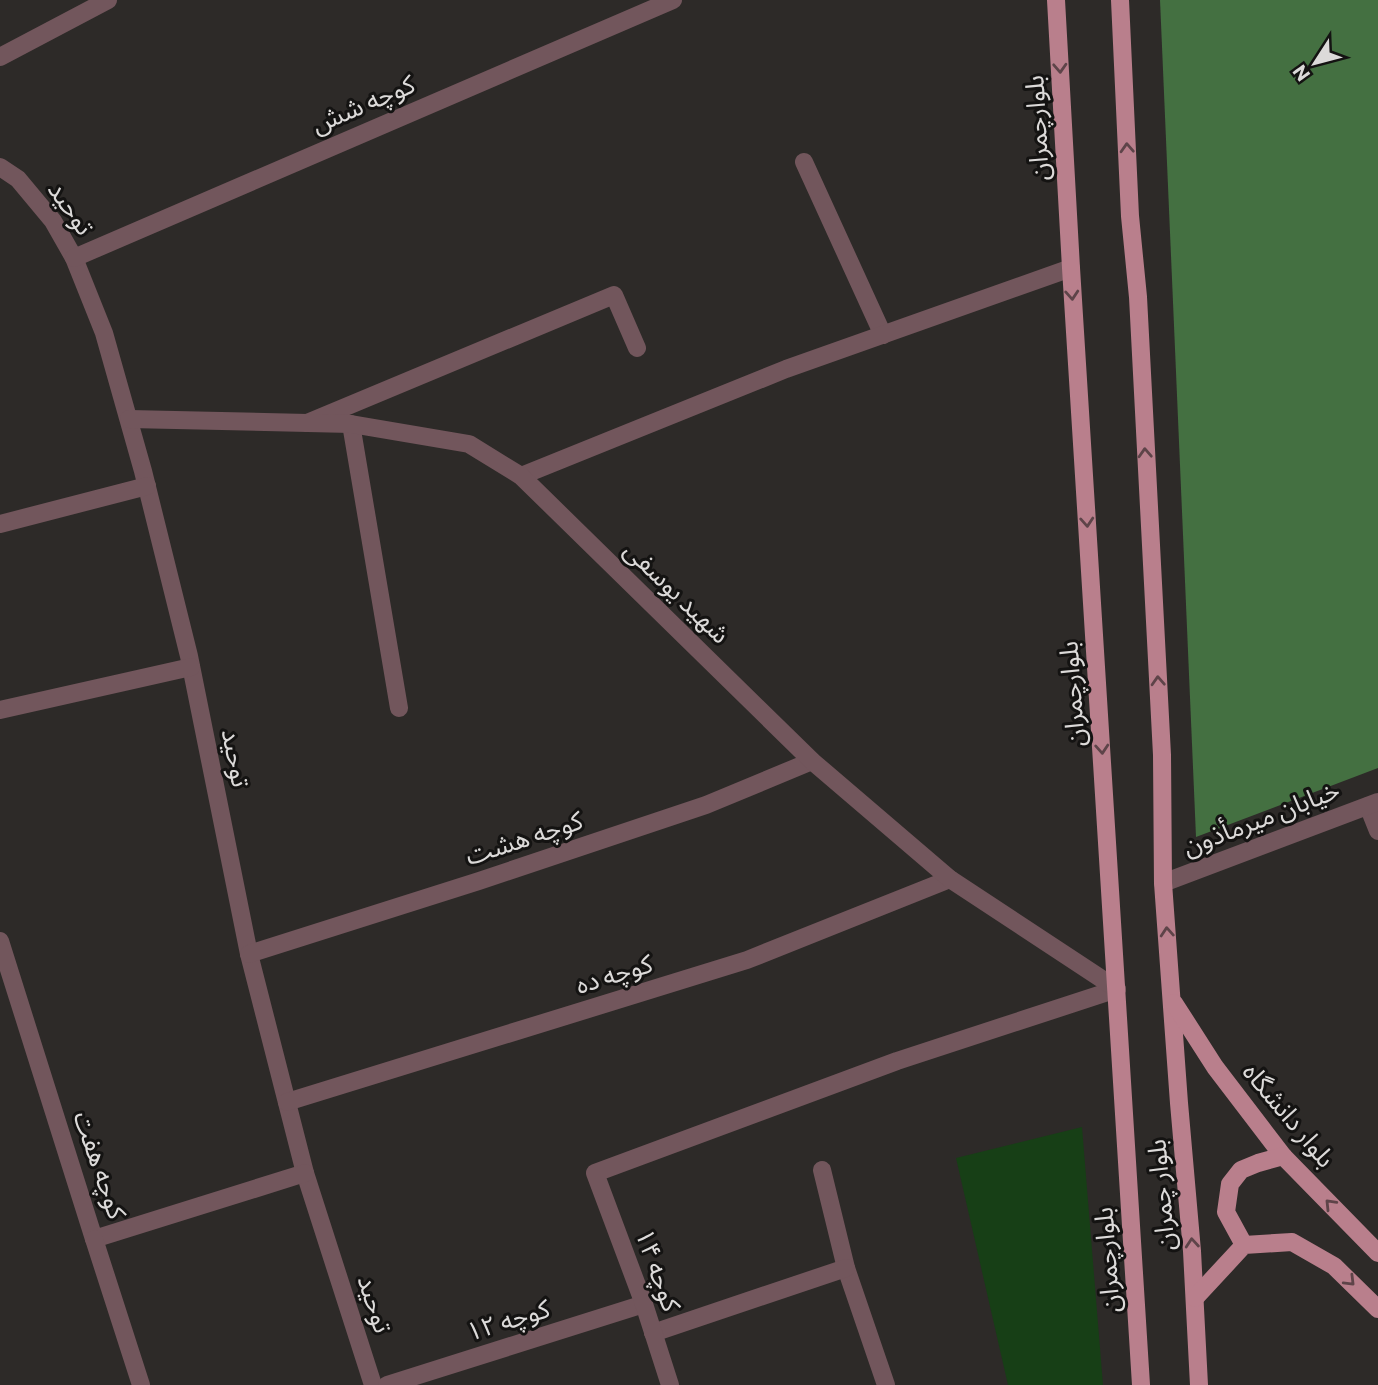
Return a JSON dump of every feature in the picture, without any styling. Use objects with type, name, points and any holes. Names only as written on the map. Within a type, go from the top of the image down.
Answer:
[{"type":"main road","name":"بلوارچمران","points":[[1056,0],[1142,1385]]},
{"type":"main road","name":"بلوار چمران","points":[[1119,0],[1162,755],[1163,883],[1195,1298],[1199,1385]]},
{"type":"main road","name":"بلوار دانشگاه","points":[[1172,1000],[1215,1067],[1283,1156],[1378,1253]]},
{"type":"main road","points":[[1244,1245],[1226,1212],[1230,1184],[1241,1170],[1283,1156]]},
{"type":"main road","points":[[1195,1298],[1244,1245],[1292,1242],[1335,1266],[1378,1309]]},
{"type":"street","points":[[0,57],[108,0]]},
{"type":"street","name":"کوچه شش","points":[[74,258],[673,0]]},
{"type":"street","points":[[804,162],[883,334]]},
{"type":"street","name":"توحید","points":[[0,167],[18,180],[53,221],[74,258],[104,333],[147,486],[191,667],[249,954],[305,1173],[373,1385]]},
{"type":"street","points":[[521,476],[786,369],[1071,268]]},
{"type":"street","points":[[307,423],[614,295],[637,348]]},
{"type":"street","name":"شهید یوسفی","points":[[129,419],[351,424],[470,444],[521,476],[813,761],[950,879],[1117,989]]},
{"type":"street","points":[[351,424],[399,709]]},
{"type":"street","points":[[0,524],[147,486]]},
{"type":"street","points":[[0,710],[191,667]]},
{"type":"street","name":"کوچه هشت","points":[[249,954],[693,809],[813,761]]},
{"type":"street","points":[[1373,804],[1378,831]]},
{"type":"street","name":"خیابان میرمأذون","points":[[1163,883],[1373,804]]},
{"type":"street","name":"کوچه ده","points":[[287,1102],[747,960],[950,879]]},
{"type":"street","name":"کوچه هفت","points":[[0,941],[94,1239],[305,1173]]},
{"type":"street","name":"کوچه ۱۴","points":[[670,1385],[644,1304],[595,1173],[897,1061],[1117,989]]},
{"type":"street","points":[[822,1170],[846,1268],[886,1385]]},
{"type":"street","points":[[94,1239],[141,1385]]},
{"type":"street","points":[[653,1333],[846,1268]]},
{"type":"street","name":"کوچه ۱۲","points":[[387,1385],[644,1304]]},
{"type":"green space","points":[[1160,0],[1378,0],[1378,768],[1196,837]]},
{"type":"green space","points":[[1082,1127],[1103,1385],[1008,1385],[956,1158]]}]
